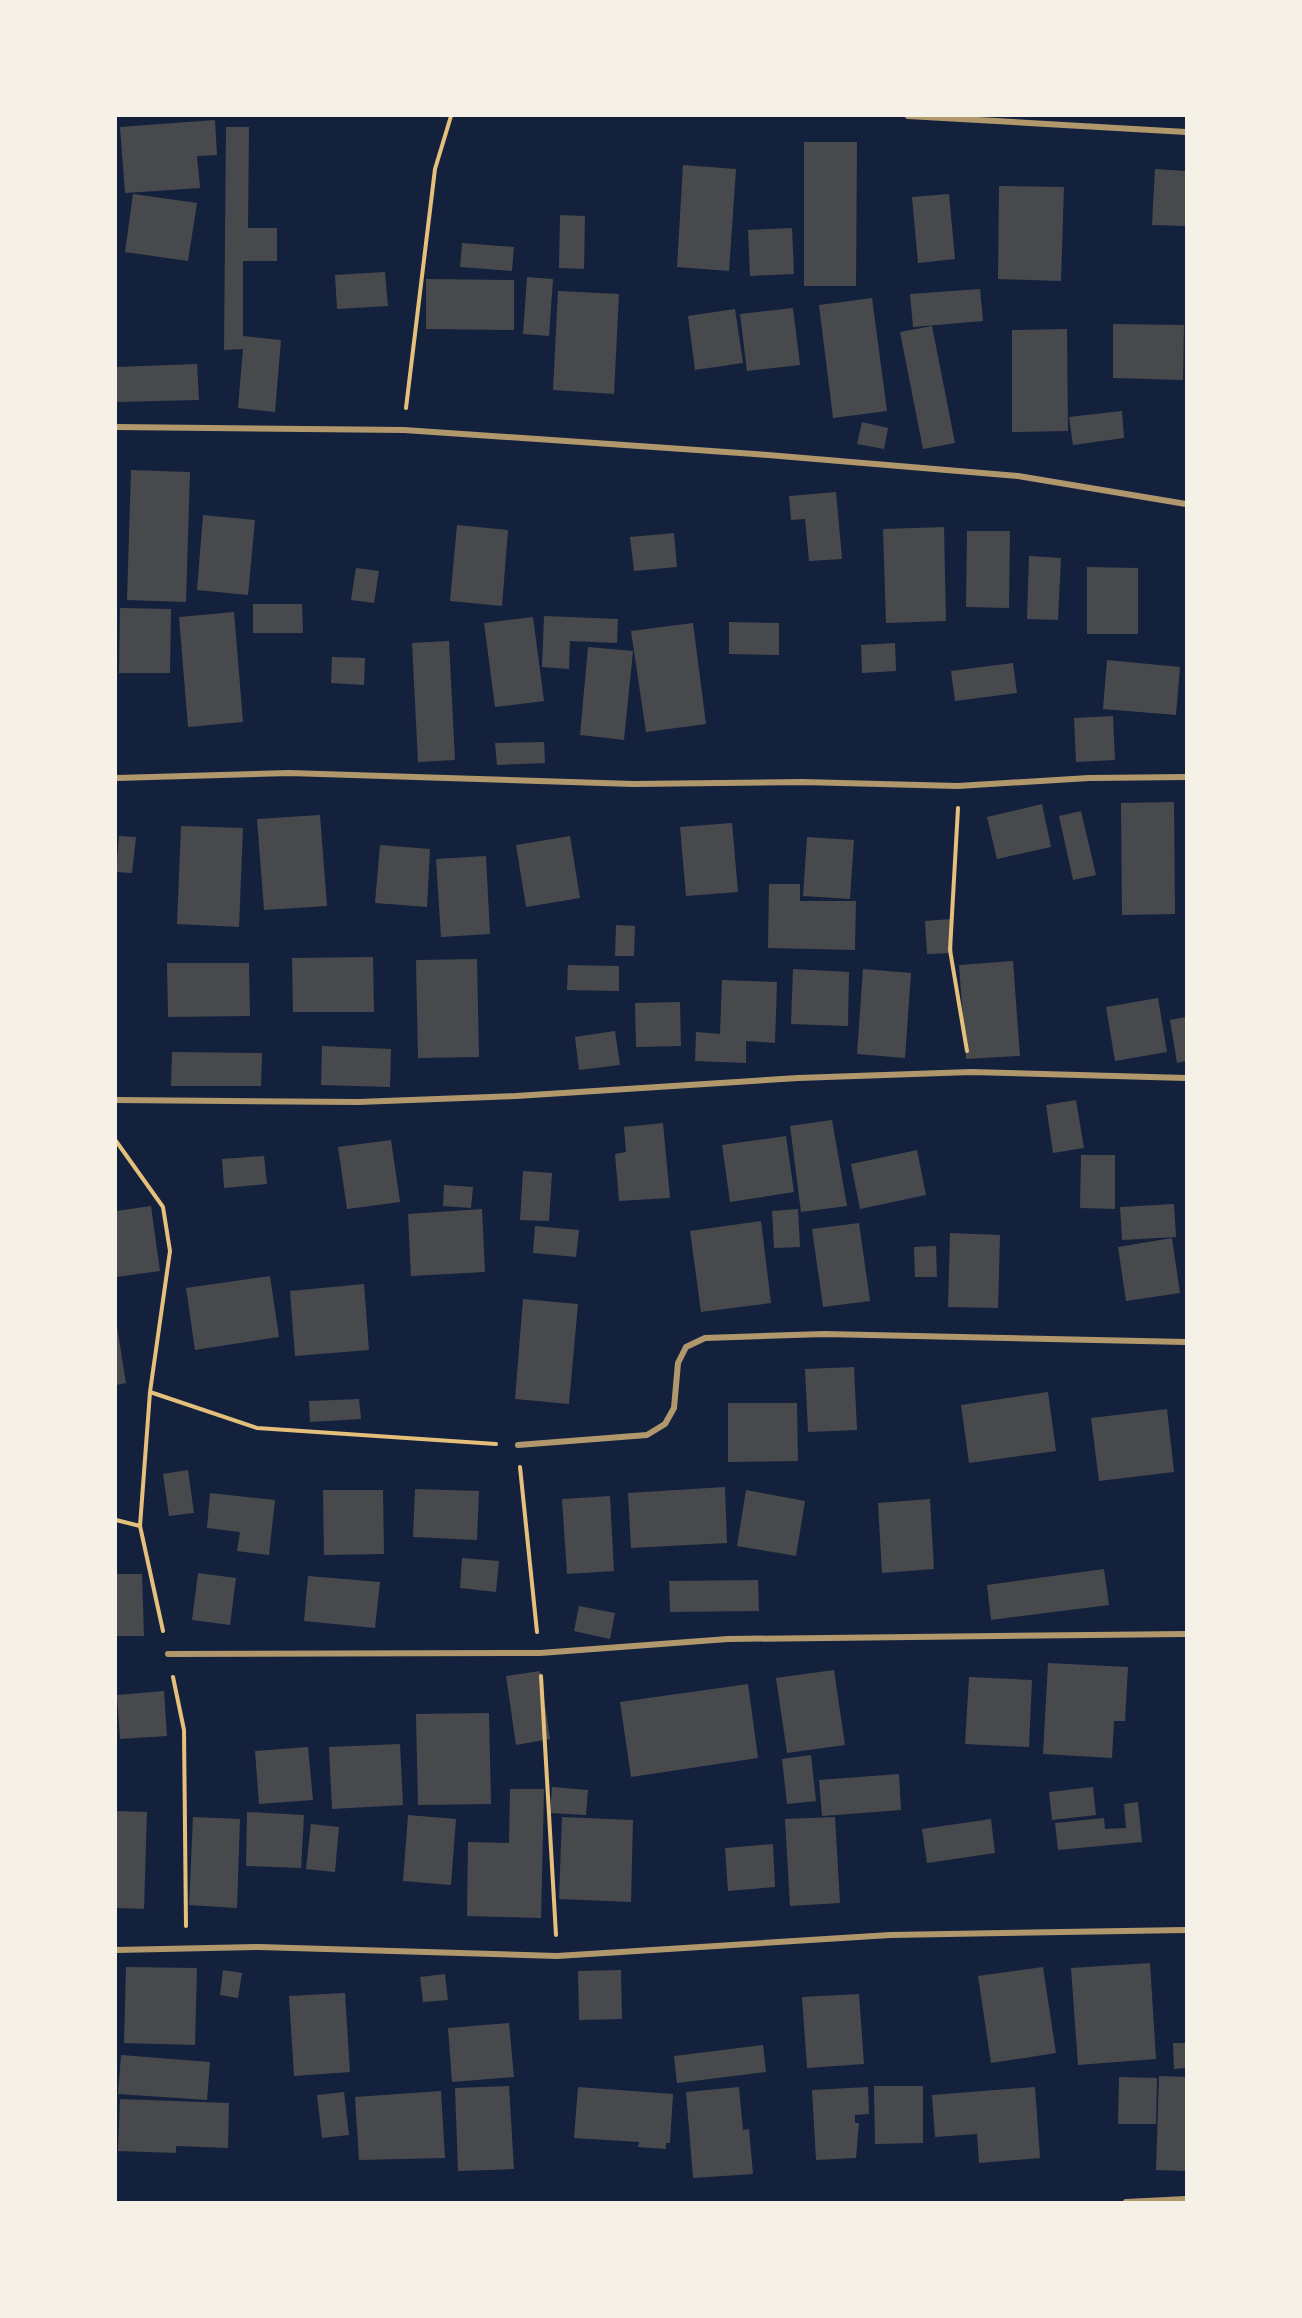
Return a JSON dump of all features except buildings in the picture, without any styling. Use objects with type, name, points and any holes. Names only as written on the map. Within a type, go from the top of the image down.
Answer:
[{"type":"street","points":[[908,116],[1186,132]]},
{"type":"street","points":[[116,427],[404,430],[743,453],[1018,476],[1186,504]]},
{"type":"street","points":[[116,778],[289,773],[633,784],[802,782],[958,786],[1089,778],[1186,777]]},
{"type":"street","points":[[116,1100],[358,1102],[516,1096],[798,1078],[971,1072],[1186,1078]]},
{"type":"street","points":[[518,1445],[648,1435],[666,1424],[674,1408],[678,1363],[686,1347],[705,1338],[824,1334],[1186,1342]]},
{"type":"street","points":[[168,1654],[540,1653],[728,1639],[1186,1634]]},
{"type":"street","points":[[116,1950],[259,1947],[557,1956],[890,1935],[1186,1930]]},
{"type":"street","points":[[1126,2202],[1186,2199]]},
{"type":"path","points":[[404,430],[435,169],[451,116]]},
{"type":"path","points":[[958,786],[950,950],[971,1072]]},
{"type":"path","points":[[116,1141],[163,1207],[170,1251],[150,1392],[257,1428],[518,1445],[540,1653],[557,1956]]},
{"type":"path","points":[[116,1520],[140,1526]]}]
